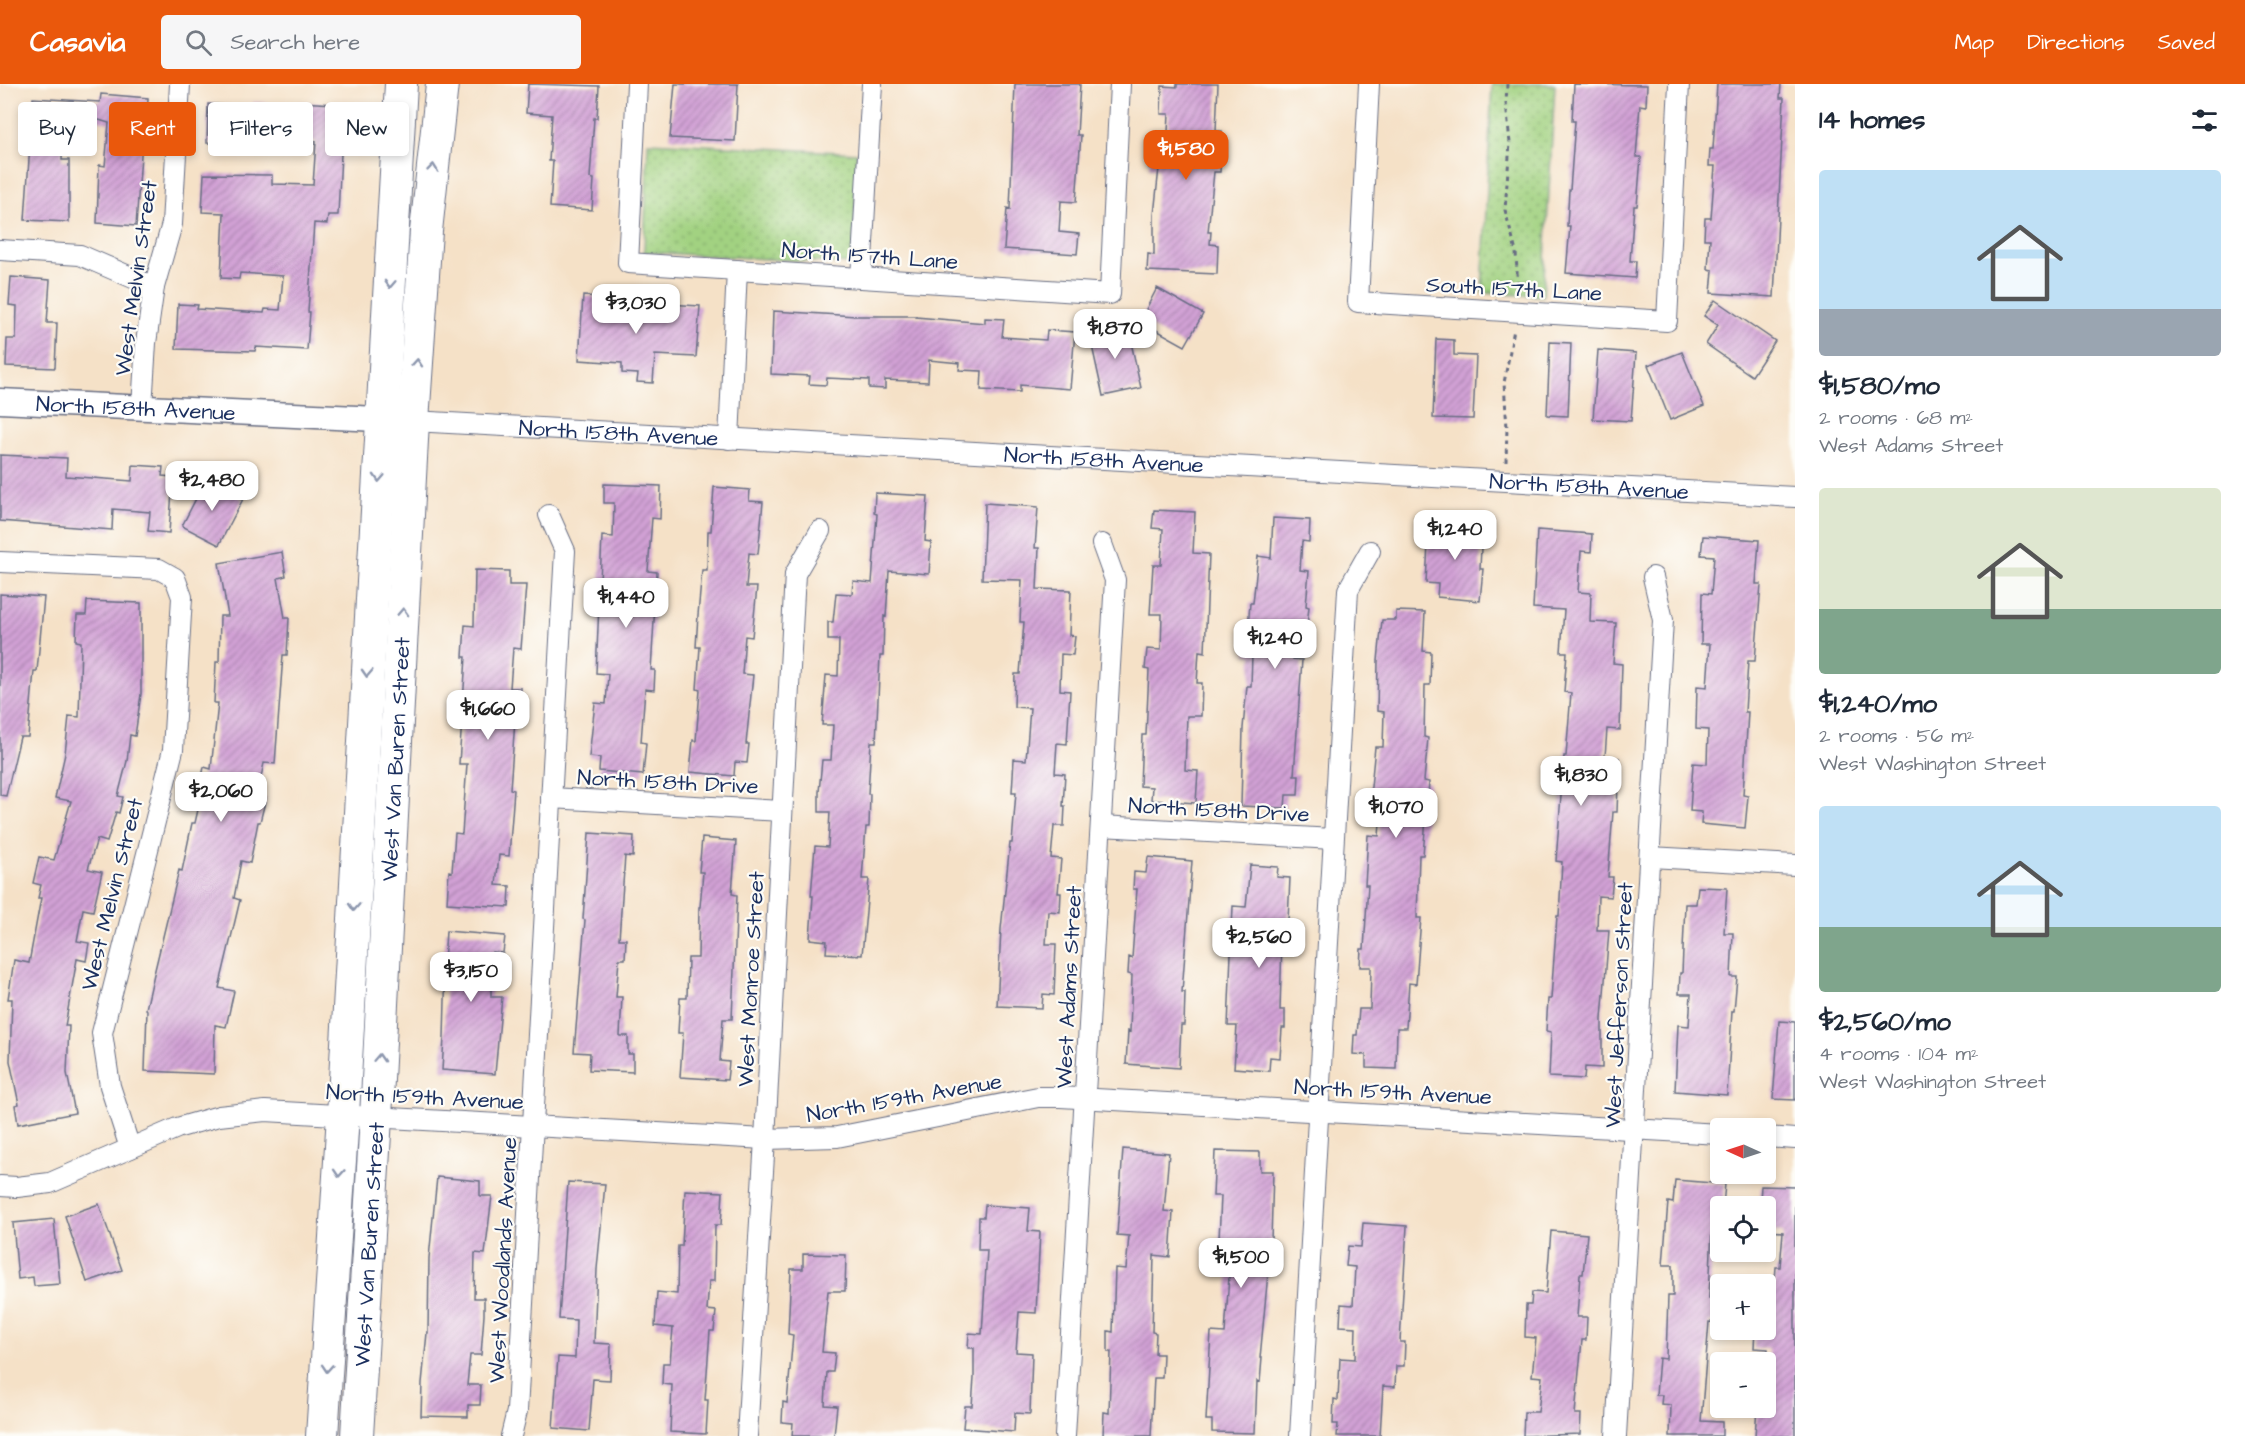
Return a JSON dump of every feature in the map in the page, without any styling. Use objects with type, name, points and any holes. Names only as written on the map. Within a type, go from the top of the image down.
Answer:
[{"type":"main road","name":"West Van Buren Street","points":[[322,1436],[343,1115],[401,84]]},
{"type":"main road","name":"West Van Buren Street","points":[[357,1436],[413,421],[426,231],[442,84]]},
{"type":"street","name":"West Melvin Street","points":[[142,407],[146,343],[154,287],[172,224],[180,84]]},
{"type":"street","name":"North 157th Lane","points":[[637,84],[628,263],[1110,294],[1120,84]]},
{"type":"street","points":[[861,278],[872,84]]},
{"type":"street","name":"South 157th Lane","points":[[1369,84],[1358,302],[1667,321],[1679,84]]},
{"type":"street","points":[[0,250],[80,255],[154,287]]},
{"type":"street","points":[[729,439],[737,270]]},
{"type":"street","name":"North 158th Avenue","points":[[0,401],[413,421],[1795,497]]},
{"type":"street","name":"West Woodlands Avenue","points":[[512,1436],[517,1411],[565,551],[549,515]]},
{"type":"street","name":"West Monroe Street","points":[[747,1436],[795,574],[820,531]]},
{"type":"street","name":"West Adams Street","points":[[1065,1436],[1115,580],[1102,544]]},
{"type":"street","points":[[1300,1436],[1348,591],[1370,551]]},
{"type":"street","name":"West Melvin Street","points":[[0,562],[159,569],[175,578],[182,597],[173,750],[102,1033],[110,1086],[130,1148]]},
{"type":"street","name":"West Jefferson Street","points":[[1616,1436],[1663,620],[1653,577]]},
{"type":"street","name":"North 158th Drive","points":[[551,798],[782,812]]},
{"type":"street","name":"North 158th Drive","points":[[1101,826],[1333,839]]},
{"type":"street","points":[[1650,857],[1795,865]]},
{"type":"street","name":"North 159th Avenue","points":[[0,1186],[50,1183],[177,1128],[227,1114],[265,1112],[765,1139],[837,1137],[1038,1097],[1317,1110],[1710,1134]]},
{"type":"street","points":[[1776,1137],[1795,1138]]},
{"type":"path","points":[[1504,481],[1507,440],[1504,383],[1511,353],[1518,288],[1517,263],[1505,210],[1510,142],[1506,103],[1507,84]]},
{"type":"green space","points":[[1492,84],[1555,84],[1543,296],[1482,293]]},
{"type":"green space","points":[[648,142],[857,153],[853,264],[644,252]]},
{"type":"building","points":[[528,84],[599,86],[597,118],[594,118],[590,178],[594,179],[592,210],[550,207],[553,161],[549,161],[552,115],[526,113]]},
{"type":"building","points":[[675,84],[738,84],[735,141],[670,138]]},
{"type":"building","points":[[1015,84],[1080,84],[1077,135],[1081,135],[1076,202],[1061,201],[1059,232],[1079,234],[1077,254],[1004,249],[1007,208],[1010,209]]},
{"type":"building","points":[[1177,84],[1218,84],[1216,131],[1222,131],[1220,172],[1214,172],[1208,232],[1211,232],[1210,244],[1218,245],[1217,274],[1147,271],[1148,254],[1154,255],[1154,215],[1159,168],[1149,168],[1150,148],[1167,149],[1169,114],[1161,114],[1162,86],[1177,87]]},
{"type":"building","points":[[1574,84],[1647,85],[1646,106],[1640,105],[1636,157],[1641,157],[1637,206],[1634,206],[1630,261],[1636,261],[1635,278],[1566,273],[1570,226],[1567,226],[1569,190],[1575,121],[1572,121]]},
{"type":"building","points":[[1717,84],[1781,84],[1780,98],[1784,98],[1774,297],[1711,293],[1713,270],[1708,269],[1710,239],[1704,239],[1705,218],[1711,218],[1715,166],[1709,166],[1710,149],[1713,149]]},
{"type":"building","points":[[101,94],[148,98],[148,102],[109,102],[109,123],[97,120],[97,102],[33,102],[33,98],[100,102]]},
{"type":"building","points":[[313,103],[325,103],[325,156],[341,156],[338,215],[328,215],[327,224],[314,223],[307,350],[256,347],[255,351],[176,349],[178,304],[198,305],[197,309],[264,313],[265,309],[280,310],[283,276],[240,273],[239,279],[221,278],[224,213],[202,212],[204,174],[272,175],[272,184],[313,185],[316,141],[313,141]]},
{"type":"building","points":[[109,123],[109,156],[141,156],[136,226],[97,223],[99,165],[105,166]]},
{"type":"building","points":[[29,156],[62,156],[62,160],[69,160],[69,222],[25,220]]},
{"type":"building","points":[[11,277],[50,280],[47,323],[57,323],[55,368],[6,366],[7,339],[16,339],[17,306],[9,305]]},
{"type":"building","points":[[1157,288],[1203,314],[1185,346],[1140,321]]},
{"type":"building","points":[[583,296],[616,298],[615,309],[668,312],[668,304],[700,306],[696,357],[655,355],[653,383],[637,382],[638,374],[622,373],[622,363],[579,360]]},
{"type":"building","points":[[1715,300],[1775,341],[1752,376],[1706,344],[1718,325],[1704,316]]},
{"type":"building","points":[[773,311],[856,316],[916,316],[985,323],[985,318],[1004,319],[1002,337],[1046,340],[1047,330],[1075,332],[1070,389],[1020,385],[1020,392],[981,390],[982,371],[959,370],[960,363],[929,360],[928,382],[885,380],[885,389],[869,388],[869,380],[827,378],[826,385],[809,384],[810,376],[771,374]]},
{"type":"building","points":[[1127,324],[1141,388],[1103,396],[1089,332]]},
{"type":"building","points":[[1436,339],[1454,340],[1454,355],[1476,356],[1473,419],[1433,418]]},
{"type":"building","points":[[1550,342],[1571,343],[1568,416],[1547,415]]},
{"type":"building","points":[[1598,350],[1636,353],[1631,421],[1593,419]]},
{"type":"building","points":[[1682,352],[1704,406],[1670,420],[1648,365]]},
{"type":"building","points":[[0,455],[67,458],[66,476],[132,481],[133,465],[163,467],[162,476],[173,477],[169,533],[148,531],[150,512],[113,509],[112,530],[0,521]]},
{"type":"building","points":[[206,479],[243,499],[219,545],[182,526]]},
{"type":"building","points":[[604,484],[661,486],[660,519],[652,518],[648,571],[657,572],[651,670],[655,670],[654,690],[645,689],[641,742],[646,743],[643,775],[599,771],[600,758],[589,757],[595,703],[606,704],[608,674],[596,673],[602,536],[613,537],[614,503],[604,503]]},
{"type":"building","points":[[714,487],[750,490],[749,501],[763,502],[758,554],[749,553],[746,587],[757,587],[752,637],[745,636],[742,674],[753,675],[746,744],[749,744],[747,763],[735,762],[734,776],[690,772],[693,740],[696,741],[700,690],[697,689],[700,647],[696,647],[698,615],[702,570],[707,570],[708,531],[711,531]]},
{"type":"building","points":[[875,493],[928,496],[925,541],[931,542],[929,574],[889,571],[886,617],[884,616],[883,656],[880,656],[876,742],[871,742],[869,827],[866,827],[862,879],[869,879],[862,955],[826,953],[827,941],[810,939],[815,846],[828,847],[830,812],[819,812],[822,760],[831,760],[833,725],[822,725],[826,675],[838,676],[839,640],[828,640],[828,622],[833,622],[836,593],[852,594],[853,581],[872,583],[877,514],[874,513]]},
{"type":"building","points":[[985,503],[1038,507],[1035,548],[1039,548],[1037,589],[1071,590],[1069,635],[1075,636],[1073,655],[1061,654],[1060,690],[1070,691],[1067,744],[1057,743],[1055,773],[1065,774],[1064,826],[1054,826],[1051,858],[1061,859],[1058,893],[1061,893],[1060,912],[1048,911],[1046,944],[1056,944],[1054,995],[1043,994],[1042,1008],[997,1006],[1001,929],[1016,792],[1012,792],[1014,759],[1026,760],[1030,708],[1014,707],[1015,674],[1020,674],[1024,622],[1020,622],[1022,580],[982,579]]},
{"type":"building","points":[[1154,510],[1195,512],[1193,553],[1209,554],[1205,652],[1199,651],[1197,683],[1202,683],[1201,716],[1187,716],[1185,770],[1198,771],[1196,803],[1151,800],[1152,787],[1140,786],[1142,735],[1146,735],[1149,670],[1145,669],[1147,649],[1161,650],[1162,614],[1150,614],[1153,565],[1161,565],[1163,529],[1152,528]]},
{"type":"building","points":[[1273,518],[1310,520],[1309,542],[1302,541],[1300,570],[1309,571],[1307,625],[1296,624],[1293,659],[1302,660],[1294,775],[1299,775],[1298,795],[1286,795],[1285,808],[1241,806],[1243,728],[1247,686],[1251,686],[1252,655],[1246,655],[1250,603],[1253,603],[1258,556],[1271,558]]},
{"type":"building","points":[[1424,525],[1482,527],[1480,569],[1483,569],[1480,601],[1437,597],[1438,584],[1426,583],[1428,543],[1423,543]]},
{"type":"building","points":[[1537,530],[1592,534],[1591,552],[1581,551],[1578,592],[1591,593],[1590,622],[1616,623],[1613,663],[1622,664],[1620,730],[1607,729],[1605,757],[1619,758],[1617,812],[1613,812],[1608,877],[1613,877],[1611,897],[1598,896],[1597,930],[1609,930],[1602,1019],[1602,1068],[1585,1067],[1584,1079],[1549,1077],[1551,1032],[1546,1031],[1548,999],[1551,999],[1557,916],[1559,916],[1562,862],[1556,861],[1571,693],[1564,692],[1567,652],[1561,652],[1564,610],[1533,608]]},
{"type":"building","points":[[1703,536],[1759,540],[1756,584],[1761,584],[1755,661],[1748,661],[1745,712],[1748,712],[1743,795],[1748,796],[1745,828],[1701,824],[1702,812],[1690,811],[1693,763],[1707,764],[1708,730],[1696,729],[1697,686],[1707,687],[1710,644],[1701,644],[1702,593],[1711,594],[1714,556],[1701,555]]},
{"type":"building","points":[[282,552],[286,576],[278,578],[285,618],[289,618],[287,655],[283,655],[275,764],[264,763],[257,796],[266,798],[260,822],[258,822],[250,863],[241,861],[234,898],[240,900],[219,988],[234,991],[226,1027],[215,1025],[214,1074],[145,1071],[146,1009],[179,870],[182,871],[192,823],[195,823],[202,792],[199,792],[204,767],[211,769],[218,703],[214,703],[216,662],[219,662],[220,616],[228,616],[219,563]]},
{"type":"building","points":[[475,570],[509,571],[509,585],[526,585],[521,649],[513,648],[510,688],[521,688],[520,708],[516,707],[510,789],[514,790],[509,856],[499,855],[496,885],[510,886],[509,907],[447,903],[455,833],[462,834],[467,764],[459,764],[466,657],[463,657],[465,625],[474,626]]},
{"type":"building","points":[[0,594],[44,597],[28,737],[20,737],[6,796],[0,795]]},
{"type":"building","points":[[87,601],[141,603],[141,694],[135,736],[130,735],[127,761],[118,796],[123,797],[119,813],[116,812],[107,842],[97,839],[88,869],[102,872],[93,911],[83,909],[77,941],[89,943],[86,961],[77,959],[65,1026],[69,1026],[67,1073],[75,1113],[18,1124],[15,1105],[19,1104],[10,1061],[12,999],[8,999],[14,960],[29,963],[41,898],[38,898],[41,885],[33,883],[39,857],[54,860],[71,801],[55,798],[65,754],[69,716],[79,717],[81,642],[76,641],[77,615],[86,615]]},
{"type":"building","points":[[1396,611],[1425,612],[1423,651],[1431,652],[1430,685],[1425,685],[1424,737],[1428,738],[1424,781],[1429,782],[1423,855],[1419,855],[1417,918],[1421,918],[1416,984],[1409,983],[1406,1028],[1397,1028],[1396,1069],[1366,1068],[1366,1055],[1353,1054],[1359,1009],[1370,1009],[1371,967],[1360,967],[1361,949],[1364,949],[1368,885],[1365,885],[1368,835],[1379,836],[1382,798],[1370,797],[1375,747],[1383,747],[1384,712],[1377,711],[1378,661],[1382,620],[1396,620]]},
{"type":"building","points":[[589,833],[634,836],[633,857],[625,856],[619,939],[626,939],[625,959],[619,959],[616,997],[622,997],[620,1036],[628,1036],[628,1054],[633,1054],[633,1072],[589,1070],[590,1053],[574,1052],[585,920],[583,919]]},
{"type":"building","points":[[702,838],[736,841],[732,894],[737,895],[732,1019],[723,1019],[720,1061],[729,1062],[727,1080],[680,1077],[683,1033],[678,1033],[680,998],[687,998],[688,958],[698,958],[699,907],[703,872],[699,872]]},
{"type":"building","points":[[1148,857],[1192,861],[1182,992],[1185,992],[1184,1025],[1181,1025],[1179,1068],[1126,1064],[1128,1031],[1130,1032],[1132,975],[1128,974],[1129,957],[1132,958],[1137,889],[1133,889],[1134,872],[1146,873]]},
{"type":"building","points":[[1250,865],[1278,867],[1277,877],[1290,878],[1287,942],[1282,941],[1280,1010],[1285,1010],[1285,1028],[1282,1028],[1280,1058],[1270,1057],[1269,1071],[1234,1068],[1237,1026],[1228,1026],[1233,906],[1246,907]]},
{"type":"building","points":[[1698,887],[1727,888],[1724,933],[1733,933],[1731,977],[1737,977],[1734,1011],[1732,1011],[1727,1095],[1675,1091],[1678,1025],[1689,1026],[1691,994],[1679,994],[1685,904],[1696,904]]},
{"type":"building","points":[[446,931],[505,936],[503,953],[492,952],[491,997],[502,997],[495,1074],[442,1070]]},
{"type":"building","points":[[1779,1021],[1795,1022],[1795,1100],[1773,1099]]},
{"type":"building","points":[[1123,1149],[1169,1153],[1164,1211],[1173,1212],[1170,1257],[1154,1255],[1152,1332],[1156,1333],[1155,1354],[1163,1354],[1162,1378],[1154,1378],[1151,1436],[1103,1436],[1104,1412],[1109,1413],[1111,1352],[1108,1352],[1108,1331],[1113,1332],[1115,1268],[1126,1269],[1129,1236],[1117,1235]]},
{"type":"building","points":[[1215,1151],[1260,1152],[1260,1171],[1273,1171],[1271,1241],[1260,1358],[1262,1358],[1260,1382],[1257,1381],[1255,1433],[1212,1432],[1212,1420],[1206,1420],[1211,1332],[1225,1333],[1230,1262],[1218,1261],[1221,1196],[1213,1196]]},
{"type":"building","points":[[437,1177],[480,1181],[480,1196],[492,1196],[485,1254],[475,1253],[474,1298],[484,1298],[484,1315],[481,1355],[470,1355],[467,1385],[481,1385],[480,1405],[468,1405],[468,1417],[421,1416],[428,1333],[429,1258]]},
{"type":"building","points":[[1675,1180],[1725,1184],[1724,1196],[1710,1196],[1710,1322],[1701,1421],[1722,1422],[1722,1436],[1670,1436],[1671,1405],[1661,1404],[1662,1395],[1656,1395],[1659,1358],[1666,1359],[1668,1296],[1673,1296],[1673,1265],[1663,1265],[1668,1202],[1673,1203]]},
{"type":"building","points":[[568,1182],[605,1184],[597,1269],[594,1343],[611,1344],[610,1380],[593,1379],[589,1431],[553,1428],[558,1357],[575,1358],[576,1320],[559,1319]]},
{"type":"building","points":[[1761,1186],[1795,1187],[1795,1436],[1755,1436],[1756,1418],[1776,1418],[1776,1352],[1754,1348],[1754,1340],[1776,1340],[1775,1274],[1776,1267],[1780,1267],[1783,1232],[1776,1232],[1776,1196],[1760,1196]]},
{"type":"building","points":[[685,1190],[723,1192],[721,1225],[715,1225],[714,1281],[709,1281],[707,1310],[716,1311],[714,1331],[710,1331],[705,1400],[708,1400],[706,1434],[670,1432],[672,1385],[662,1384],[663,1363],[670,1363],[673,1328],[655,1326],[657,1292],[677,1294],[678,1246],[682,1246]]},
{"type":"building","points":[[99,1204],[122,1270],[87,1282],[65,1216]]},
{"type":"building","points":[[985,1205],[1030,1208],[1028,1231],[1040,1232],[1036,1313],[1019,1312],[1016,1352],[1032,1353],[1030,1414],[1015,1413],[1014,1432],[963,1428],[965,1406],[972,1406],[974,1378],[974,1348],[968,1348],[969,1333],[982,1334],[987,1250],[978,1250],[979,1217],[984,1217]]},
{"type":"building","points":[[54,1219],[60,1284],[34,1286],[33,1277],[18,1279],[13,1223]]},
{"type":"building","points":[[1363,1223],[1407,1226],[1400,1342],[1405,1342],[1404,1366],[1396,1366],[1395,1387],[1383,1386],[1380,1436],[1337,1436],[1338,1424],[1333,1424],[1334,1399],[1338,1400],[1340,1358],[1355,1359],[1356,1327],[1340,1326],[1341,1304],[1353,1305],[1355,1267],[1346,1266],[1348,1246],[1361,1247]]},
{"type":"building","points":[[1551,1231],[1587,1234],[1583,1274],[1580,1274],[1577,1317],[1587,1317],[1586,1340],[1582,1340],[1575,1414],[1581,1414],[1580,1434],[1523,1436],[1524,1412],[1538,1412],[1542,1377],[1532,1376],[1536,1338],[1525,1337],[1526,1305],[1531,1305],[1532,1292],[1546,1293]]},
{"type":"building","points":[[803,1254],[846,1255],[845,1291],[828,1291],[822,1352],[835,1353],[833,1372],[827,1372],[825,1405],[837,1406],[834,1436],[792,1436],[793,1423],[782,1422],[783,1402],[787,1403],[793,1335],[788,1334],[791,1269],[803,1269]]}]
